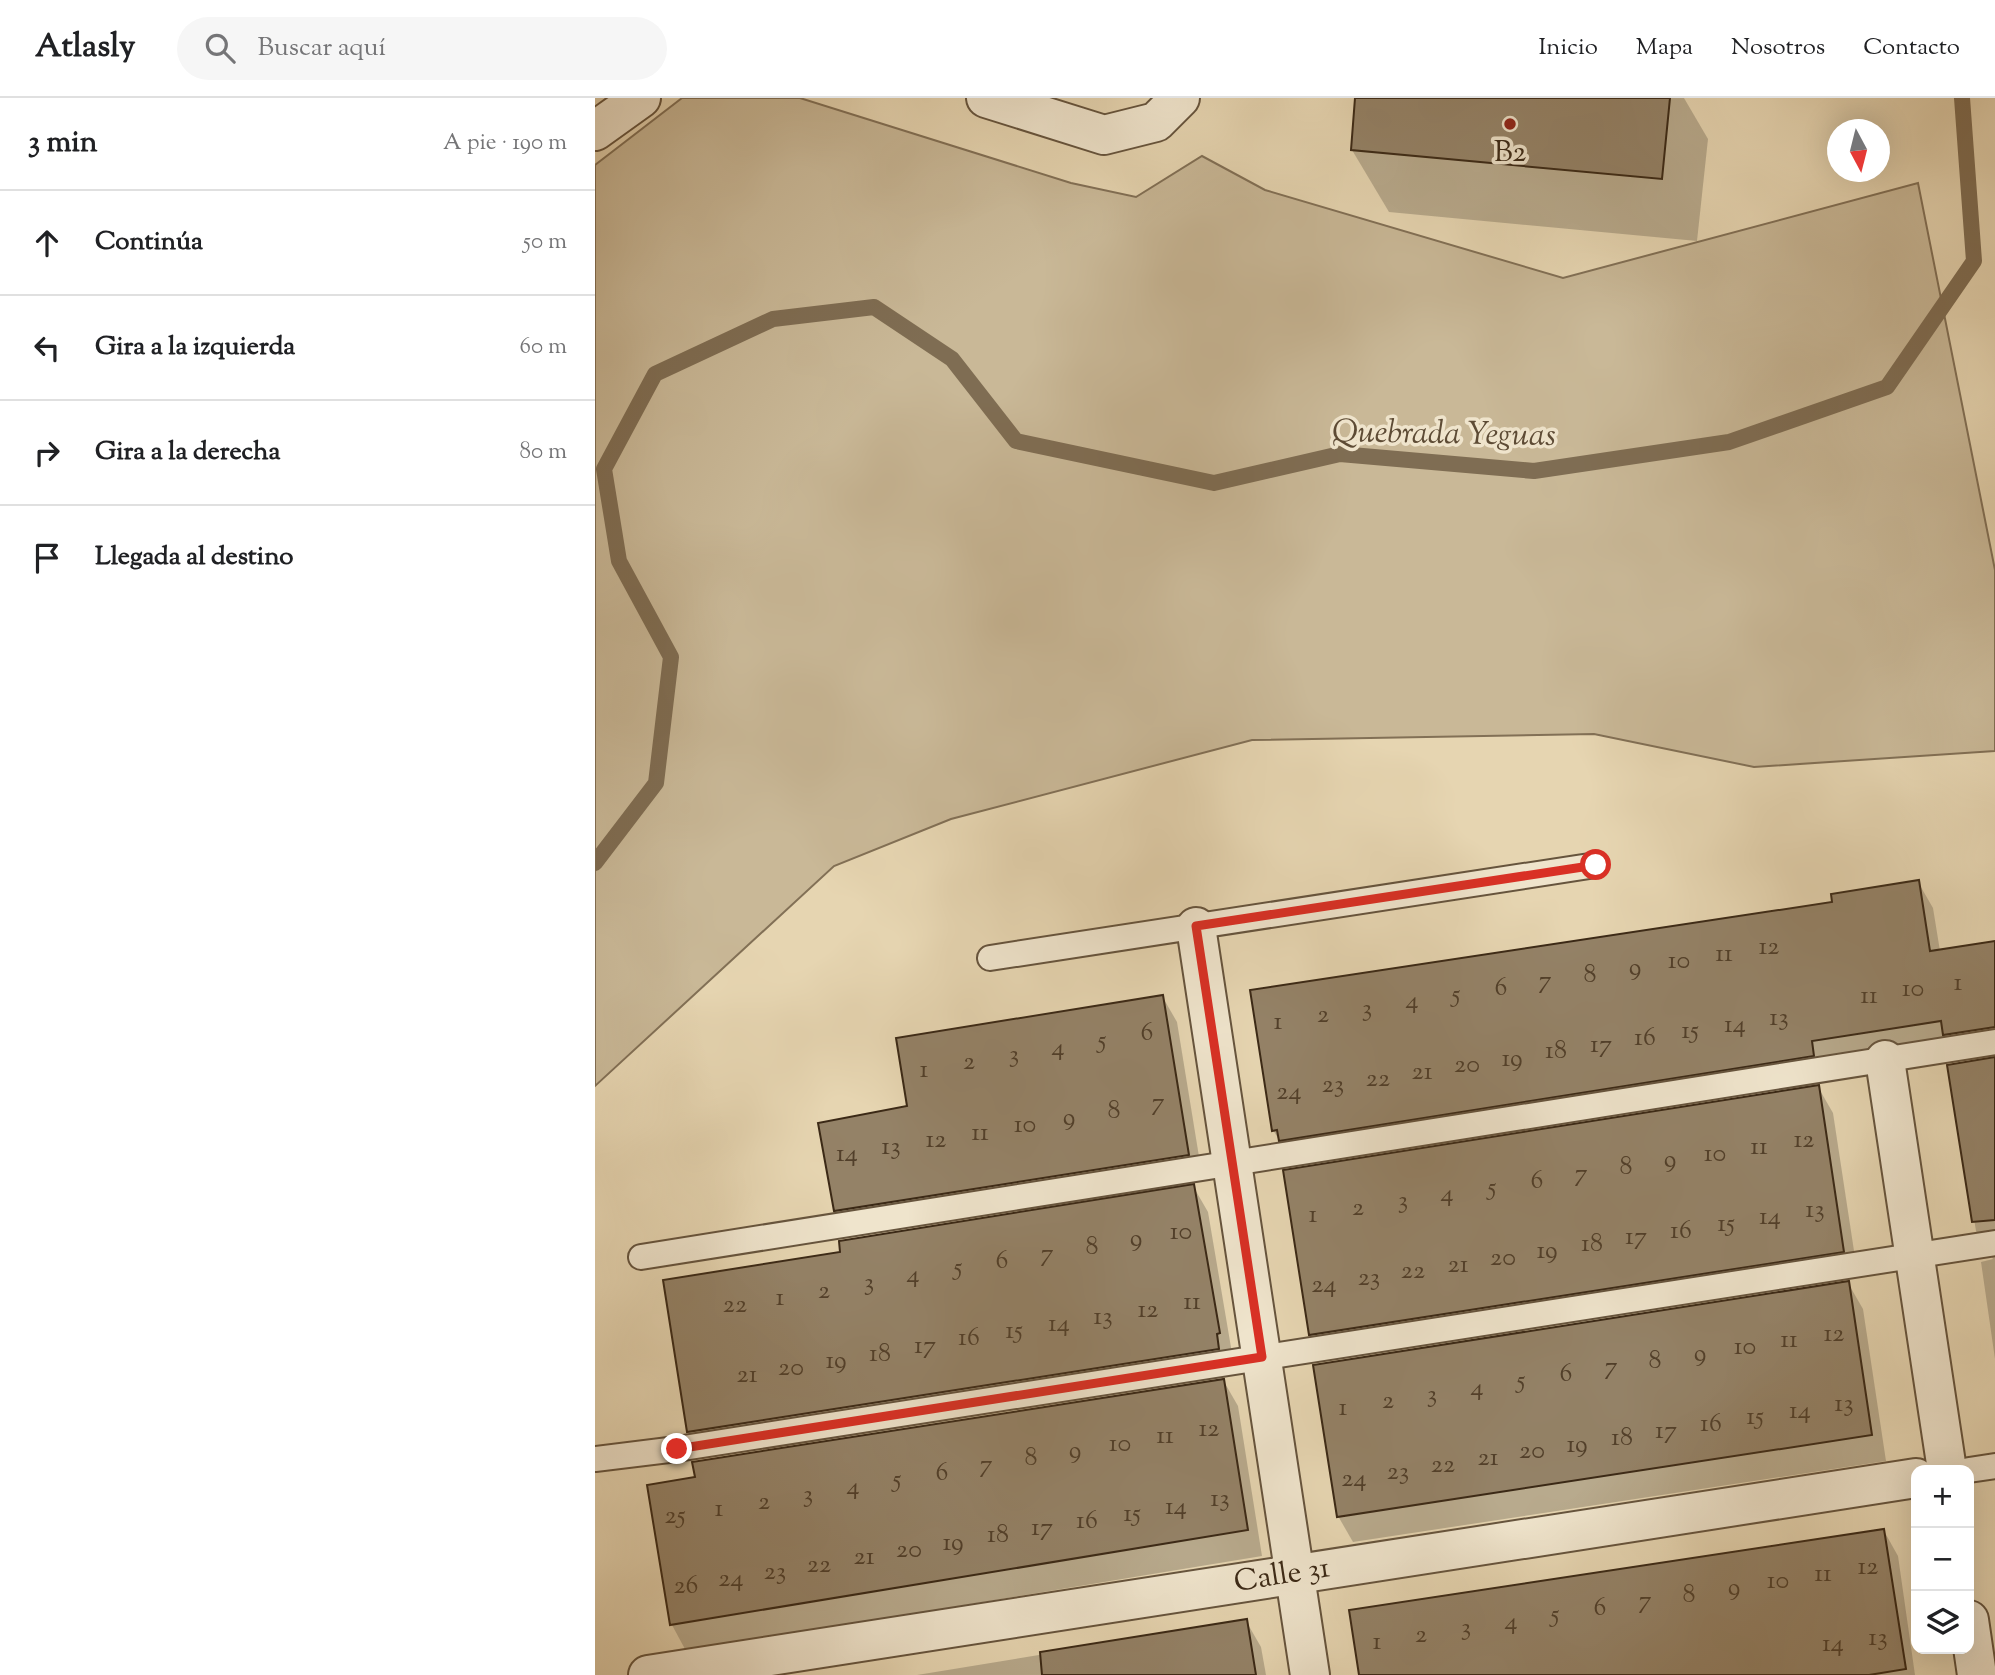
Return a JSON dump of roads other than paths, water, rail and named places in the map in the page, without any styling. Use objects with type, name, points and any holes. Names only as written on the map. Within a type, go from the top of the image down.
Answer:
[{"type":"street","points":[[595,131],[641,98]]},
{"type":"street","points":[[986,98],[1104,135],[1156,122],[1180,98]]},
{"type":"street","points":[[1196,926],[1310,1675]]},
{"type":"street","points":[[1885,1060],[1946,1465]]},
{"type":"street","name":"Calle 31","points":[[648,1675],[1911,1479]]},
{"type":"street","points":[[1974,1654],[1977,1675]]},
{"type":"lane","points":[[990,958],[1596,865]]},
{"type":"lane","points":[[641,1257],[1995,1042]]},
{"type":"lane","points":[[595,1459],[1995,1243]]},
{"type":"lane","points":[[1974,1469],[1995,1466]]},
{"type":"waterway","name":"Quebrada Yeguas","points":[[595,863],[656,783],[671,657],[619,561],[604,469],[655,374],[773,319],[874,307],[952,359],[1016,441],[1214,483],[1340,454],[1534,471],[1729,442],[1887,387],[1974,261],[1962,98]]},
{"type":"place","name":"B2","points":[[1510,124]]}]
